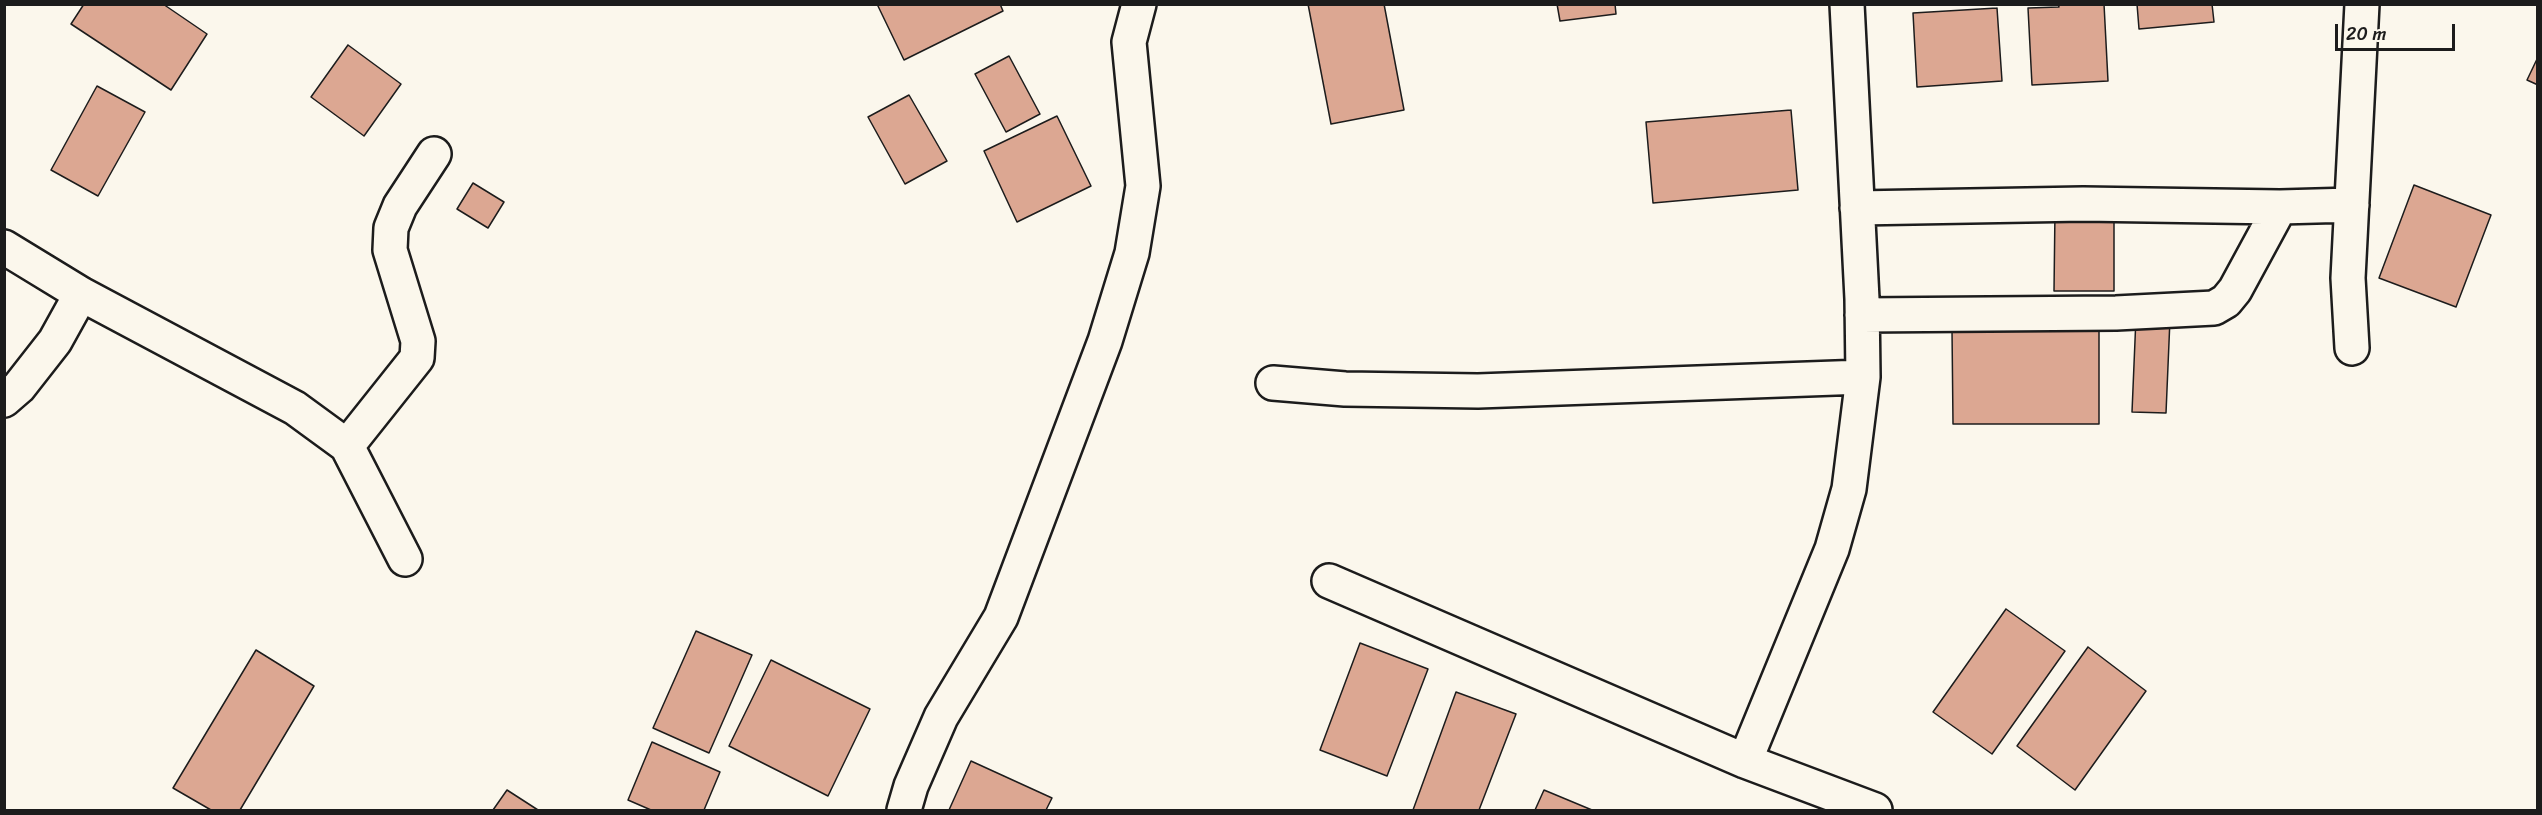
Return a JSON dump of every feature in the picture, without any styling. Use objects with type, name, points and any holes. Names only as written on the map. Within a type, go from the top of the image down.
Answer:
[{"type":"street","points":[[904,810],[911,786],[941,717],[1001,617],[1105,341],[1132,253],[1143,186],[1129,42],[1139,4]]},
{"type":"street","points":[[1745,761],[1832,549],[1849,489],[1863,377],[1847,4]]},
{"type":"street","points":[[2352,348],[2348,278],[2362,4]]},
{"type":"street","points":[[347,446],[417,358],[418,341],[390,249],[391,228],[400,206],[434,154]]},
{"type":"street","points":[[1857,208],[2083,204],[2280,207],[2352,205]]},
{"type":"street","points":[[1862,315],[2116,313],[2214,308],[2226,301],[2235,290],[2280,207]]},
{"type":"street","points":[[4,247],[81,294],[295,408],[347,446],[405,559]]},
{"type":"street","points":[[4,400],[19,387],[55,341],[81,294]]},
{"type":"street","points":[[1273,382],[1345,388],[1478,390],[1863,377]]},
{"type":"street","points":[[1329,581],[1745,761],[1875,810]]},
{"type":"building","points":[[84,4],[163,4],[207,34],[171,90],[71,24]]},
{"type":"building","points":[[877,4],[1000,4],[1003,11],[904,60]]},
{"type":"building","points":[[1308,4],[1384,4],[1404,110],[1331,124]]},
{"type":"building","points":[[1557,4],[1615,4],[1616,14],[1560,21]]},
{"type":"building","points":[[2058,4],[2104,4],[2108,81],[2032,85],[2028,8],[2059,7]]},
{"type":"building","points":[[2137,4],[2212,4],[2214,22],[2139,29]]},
{"type":"building","points":[[1997,8],[2002,81],[1917,87],[1913,13]]},
{"type":"building","points":[[348,45],[401,84],[364,136],[311,97]]},
{"type":"building","points":[[1009,56],[1040,114],[1006,132],[975,74]]},
{"type":"building","points":[[2538,57],[2538,85],[2527,80]]},
{"type":"building","points":[[97,86],[145,112],[98,196],[51,170]]},
{"type":"building","points":[[909,95],[947,161],[905,184],[868,117]]},
{"type":"building","points":[[1791,110],[1798,190],[1653,203],[1646,122]]},
{"type":"building","points":[[1057,116],[1091,186],[1017,222],[984,151]]},
{"type":"building","points":[[473,183],[504,202],[488,228],[457,209]]},
{"type":"building","points":[[2414,185],[2491,215],[2456,307],[2379,278]]},
{"type":"building","points":[[2055,210],[2114,212],[2114,291],[2054,291]]},
{"type":"building","points":[[2136,317],[2170,319],[2166,413],[2132,412]]},
{"type":"building","points":[[2099,329],[2099,424],[1953,424],[1952,330]]},
{"type":"building","points":[[2006,609],[2065,651],[1992,754],[1933,712]]},
{"type":"building","points":[[696,631],[752,655],[709,753],[653,728]]},
{"type":"building","points":[[1360,643],[1428,669],[1387,776],[1320,750]]},
{"type":"building","points":[[2088,647],[2146,691],[2075,790],[2017,746]]},
{"type":"building","points":[[256,650],[314,686],[240,810],[211,810],[173,788]]},
{"type":"building","points":[[771,660],[870,709],[828,796],[729,746]]},
{"type":"building","points":[[1456,692],[1516,714],[1479,810],[1413,810]]},
{"type":"building","points":[[652,742],[720,772],[704,810],[651,810],[628,800]]},
{"type":"building","points":[[971,761],[1052,798],[1046,810],[949,810]]},
{"type":"building","points":[[507,790],[538,810],[493,810]]},
{"type":"building","points":[[1544,790],[1592,810],[1535,810]]}]
